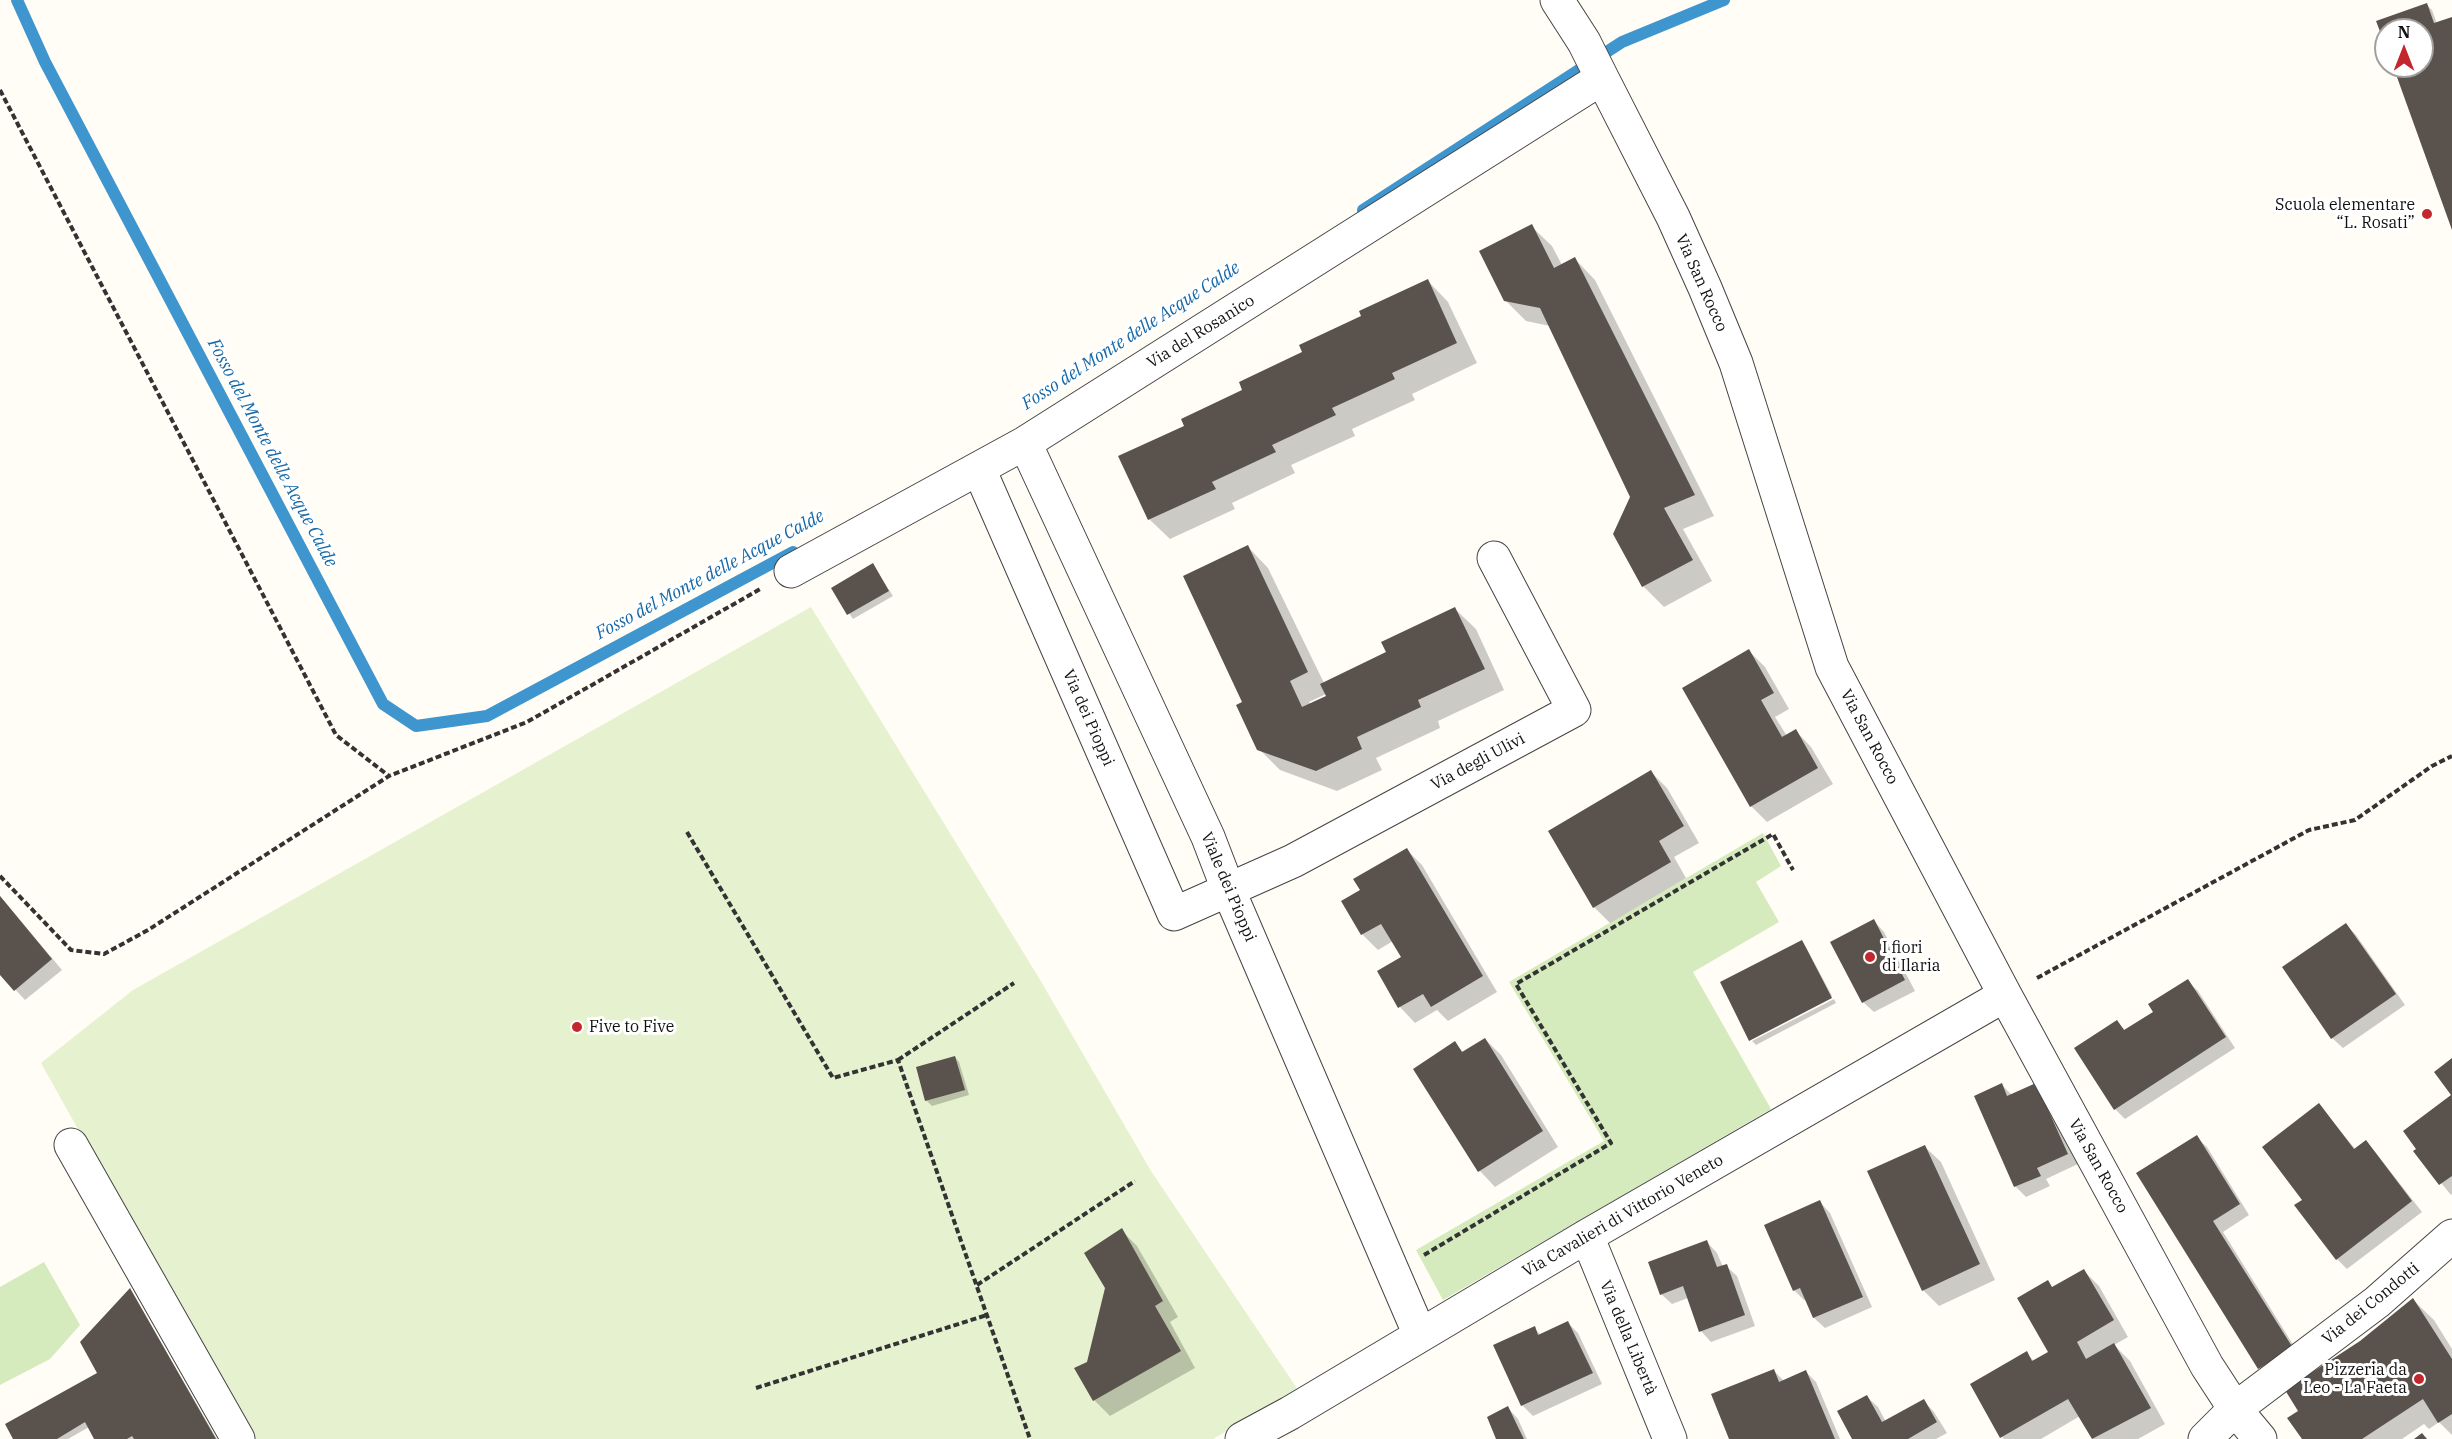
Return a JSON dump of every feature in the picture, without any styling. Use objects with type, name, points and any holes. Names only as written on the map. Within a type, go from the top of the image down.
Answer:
[{"type":"street","name":"Via San Rocco","points":[[1557,0],[1595,63],[1673,217],[1736,363],[1832,667],[2005,995],[2207,1366],[2235,1409],[2260,1439]]},
{"type":"street","name":"Via del Rosanico","points":[[791,571],[1025,443],[1595,63]]},
{"type":"street","name":"Viale dei Pioppi","points":[[1025,443],[1208,837],[1228,889],[1420,1335]]},
{"type":"street","name":"Via dei Pioppi","points":[[979,469],[1174,914],[1228,889]]},
{"type":"street","name":"Via degli Ulivi","points":[[1228,889],[1293,861],[1574,710],[1494,558]]},
{"type":"street","name":"Via Cavalieri di Vittorio Veneto","points":[[1243,1439],[1587,1236],[2005,995]]},
{"type":"street","points":[[71,1145],[238,1439]]},
{"type":"street","name":"Via della Libertà","points":[[1587,1236],[1670,1439]]},
{"type":"street","name":"Via dei Condotti","points":[[2205,1439],[2235,1409],[2377,1302],[2452,1236]]},
{"type":"path","points":[[0,90],[336,735],[389,776]]},
{"type":"path","points":[[0,876],[71,950],[104,954],[148,930],[389,776],[527,722],[791,571]]},
{"type":"path","points":[[2005,995],[2309,830],[2355,820],[2432,766],[2452,756]]},
{"type":"path","points":[[687,832],[833,1078],[898,1060],[1014,983]]},
{"type":"path","points":[[1394,1273],[1611,1143],[1516,984],[1773,834],[1793,870]]},
{"type":"path","points":[[898,1060],[1030,1439]]},
{"type":"path","points":[[976,1285],[1135,1181]]},
{"type":"path","points":[[756,1388],[987,1315]]},
{"type":"green space","name":"Five to Five","points":[[811,607],[1039,978],[1151,1171],[1298,1390],[1213,1439],[251,1439],[41,1063],[133,990]]},
{"type":"green space","points":[[1763,833],[1781,866],[1756,882],[1779,922],[1693,972],[1771,1109],[1443,1300],[1416,1250],[1604,1141],[1509,982]]},
{"type":"green space","points":[[44,1262],[80,1325],[50,1359],[0,1385],[0,1287]]},
{"type":"building","points":[[2427,3],[2432,18],[2384,18]]},
{"type":"building","points":[[2452,17],[2452,230],[2397,78],[2434,78],[2434,23]]},
{"type":"building","points":[[1532,224],[1554,268],[1575,257],[1695,495],[1664,508],[1693,560],[1642,587],[1613,534],[1630,497],[1540,308],[1504,301],[1479,251]]},
{"type":"building","points":[[1428,279],[1457,343],[1392,373],[1395,379],[1332,408],[1336,415],[1272,445],[1276,452],[1212,482],[1216,489],[1148,520],[1118,456],[1184,426],[1181,419],[1242,390],[1239,382],[1302,352],[1299,345],[1361,316],[1359,311]]},
{"type":"building","points":[[1248,545],[1308,672],[1290,681],[1302,707],[1326,696],[1320,684],[1386,652],[1381,642],[1455,607],[1485,669],[1418,700],[1421,707],[1357,737],[1362,749],[1316,771],[1257,750],[1236,705],[1242,702],[1183,576]]},
{"type":"building","points":[[873,563],[889,591],[847,615],[831,588]]},
{"type":"building","points":[[1749,649],[1774,693],[1761,700],[1782,737],[1796,729],[1818,768],[1750,807],[1682,688]]},
{"type":"building","points":[[1651,770],[1684,826],[1659,841],[1671,862],[1593,908],[1548,831]]},
{"type":"building","points":[[1407,848],[1483,976],[1431,1007],[1423,994],[1398,1008],[1377,971],[1401,957],[1381,924],[1361,935],[1341,901],[1360,890],[1353,879]]},
{"type":"building","points":[[0,896],[52,959],[14,991],[0,975]]},
{"type":"building","points":[[1874,919],[1905,980],[1862,1003],[1830,942]]},
{"type":"building","points":[[2346,923],[2396,994],[2331,1039],[2282,967]]},
{"type":"building","points":[[1802,940],[1832,998],[1749,1041],[1720,982]]},
{"type":"building","points":[[2188,979],[2226,1037],[2114,1110],[2074,1048],[2117,1020],[2124,1030],[2153,1012],[2148,1004]]},
{"type":"building","points":[[1485,1038],[1543,1131],[1478,1172],[1413,1069],[1455,1041],[1462,1052]]},
{"type":"building","points":[[955,1056],[965,1090],[925,1101],[916,1067]]},
{"type":"building","points":[[2452,1058],[2452,1176],[2439,1185],[2413,1151],[2416,1149],[2403,1131],[2451,1095],[2434,1072]]},
{"type":"building","points":[[2002,1083],[2007,1096],[2036,1083],[2068,1154],[2037,1168],[2041,1176],[2014,1187],[1974,1096]]},
{"type":"building","points":[[2319,1103],[2354,1149],[2366,1140],[2412,1201],[2336,1260],[2294,1205],[2302,1200],[2262,1147]]},
{"type":"building","points":[[2197,1135],[2240,1204],[2213,1221],[2293,1348],[2258,1369],[2136,1173]]},
{"type":"building","points":[[1925,1145],[1980,1264],[1922,1291],[1867,1171]]},
{"type":"building","points":[[1820,1200],[1863,1297],[1813,1318],[1800,1288],[1793,1291],[1764,1225]]},
{"type":"building","points":[[1122,1228],[1163,1301],[1155,1306],[1181,1351],[1093,1401],[1074,1368],[1087,1362],[1105,1288],[1084,1253]]},
{"type":"building","points":[[1707,1240],[1717,1267],[1727,1264],[1745,1315],[1699,1332],[1683,1286],[1660,1295],[1648,1262]]},
{"type":"building","points":[[2084,1269],[2114,1320],[2077,1342],[2086,1359],[2114,1343],[2151,1408],[2092,1439],[2068,1399],[2000,1438],[1970,1384],[2027,1351],[2032,1361],[2048,1352],[2017,1298],[2048,1280],[2052,1287]]},
{"type":"building","points":[[130,1288],[216,1439],[134,1439],[132,1436],[127,1439],[94,1439],[85,1422],[57,1439],[13,1439],[5,1424],[97,1373],[80,1342]]},
{"type":"building","points":[[2413,1298],[2452,1359],[2452,1414],[2438,1423],[2423,1399],[2362,1439],[2302,1439],[2287,1418],[2298,1411],[2285,1390],[2360,1341]]},
{"type":"building","points":[[1568,1321],[1593,1373],[1521,1406],[1493,1345],[1535,1326],[1538,1335]]},
{"type":"building","points":[[1774,1369],[1779,1382],[1806,1370],[1835,1439],[1729,1439],[1711,1394]]},
{"type":"building","points":[[1867,1395],[1882,1422],[1924,1399],[1937,1422],[1908,1439],[1852,1439],[1837,1411]]},
{"type":"building","points":[[1508,1406],[1524,1439],[1496,1439],[1487,1417]]},
{"type":"building","points":[[2422,1433],[2427,1439],[2414,1439]]},
{"type":"waterway","name":"Fosso del Monte delle Acque Calde","points":[[17,0],[45,62],[383,704],[416,726],[487,716],[793,552]]},
{"type":"waterway","name":"Fosso del Monte delle Acque Calde","points":[[1363,210],[1622,42],[1724,0]]},
{"type":"place","name":"Scuola elementare “L. Rosati”","points":[[2427,214]]},
{"type":"place","name":"I fiori di Ilaria","points":[[1870,957]]},
{"type":"place","name":"Five to Five","points":[[577,1027]]},
{"type":"place","name":"Pizzeria da Leo - La Faeta","points":[[2419,1379]]}]
